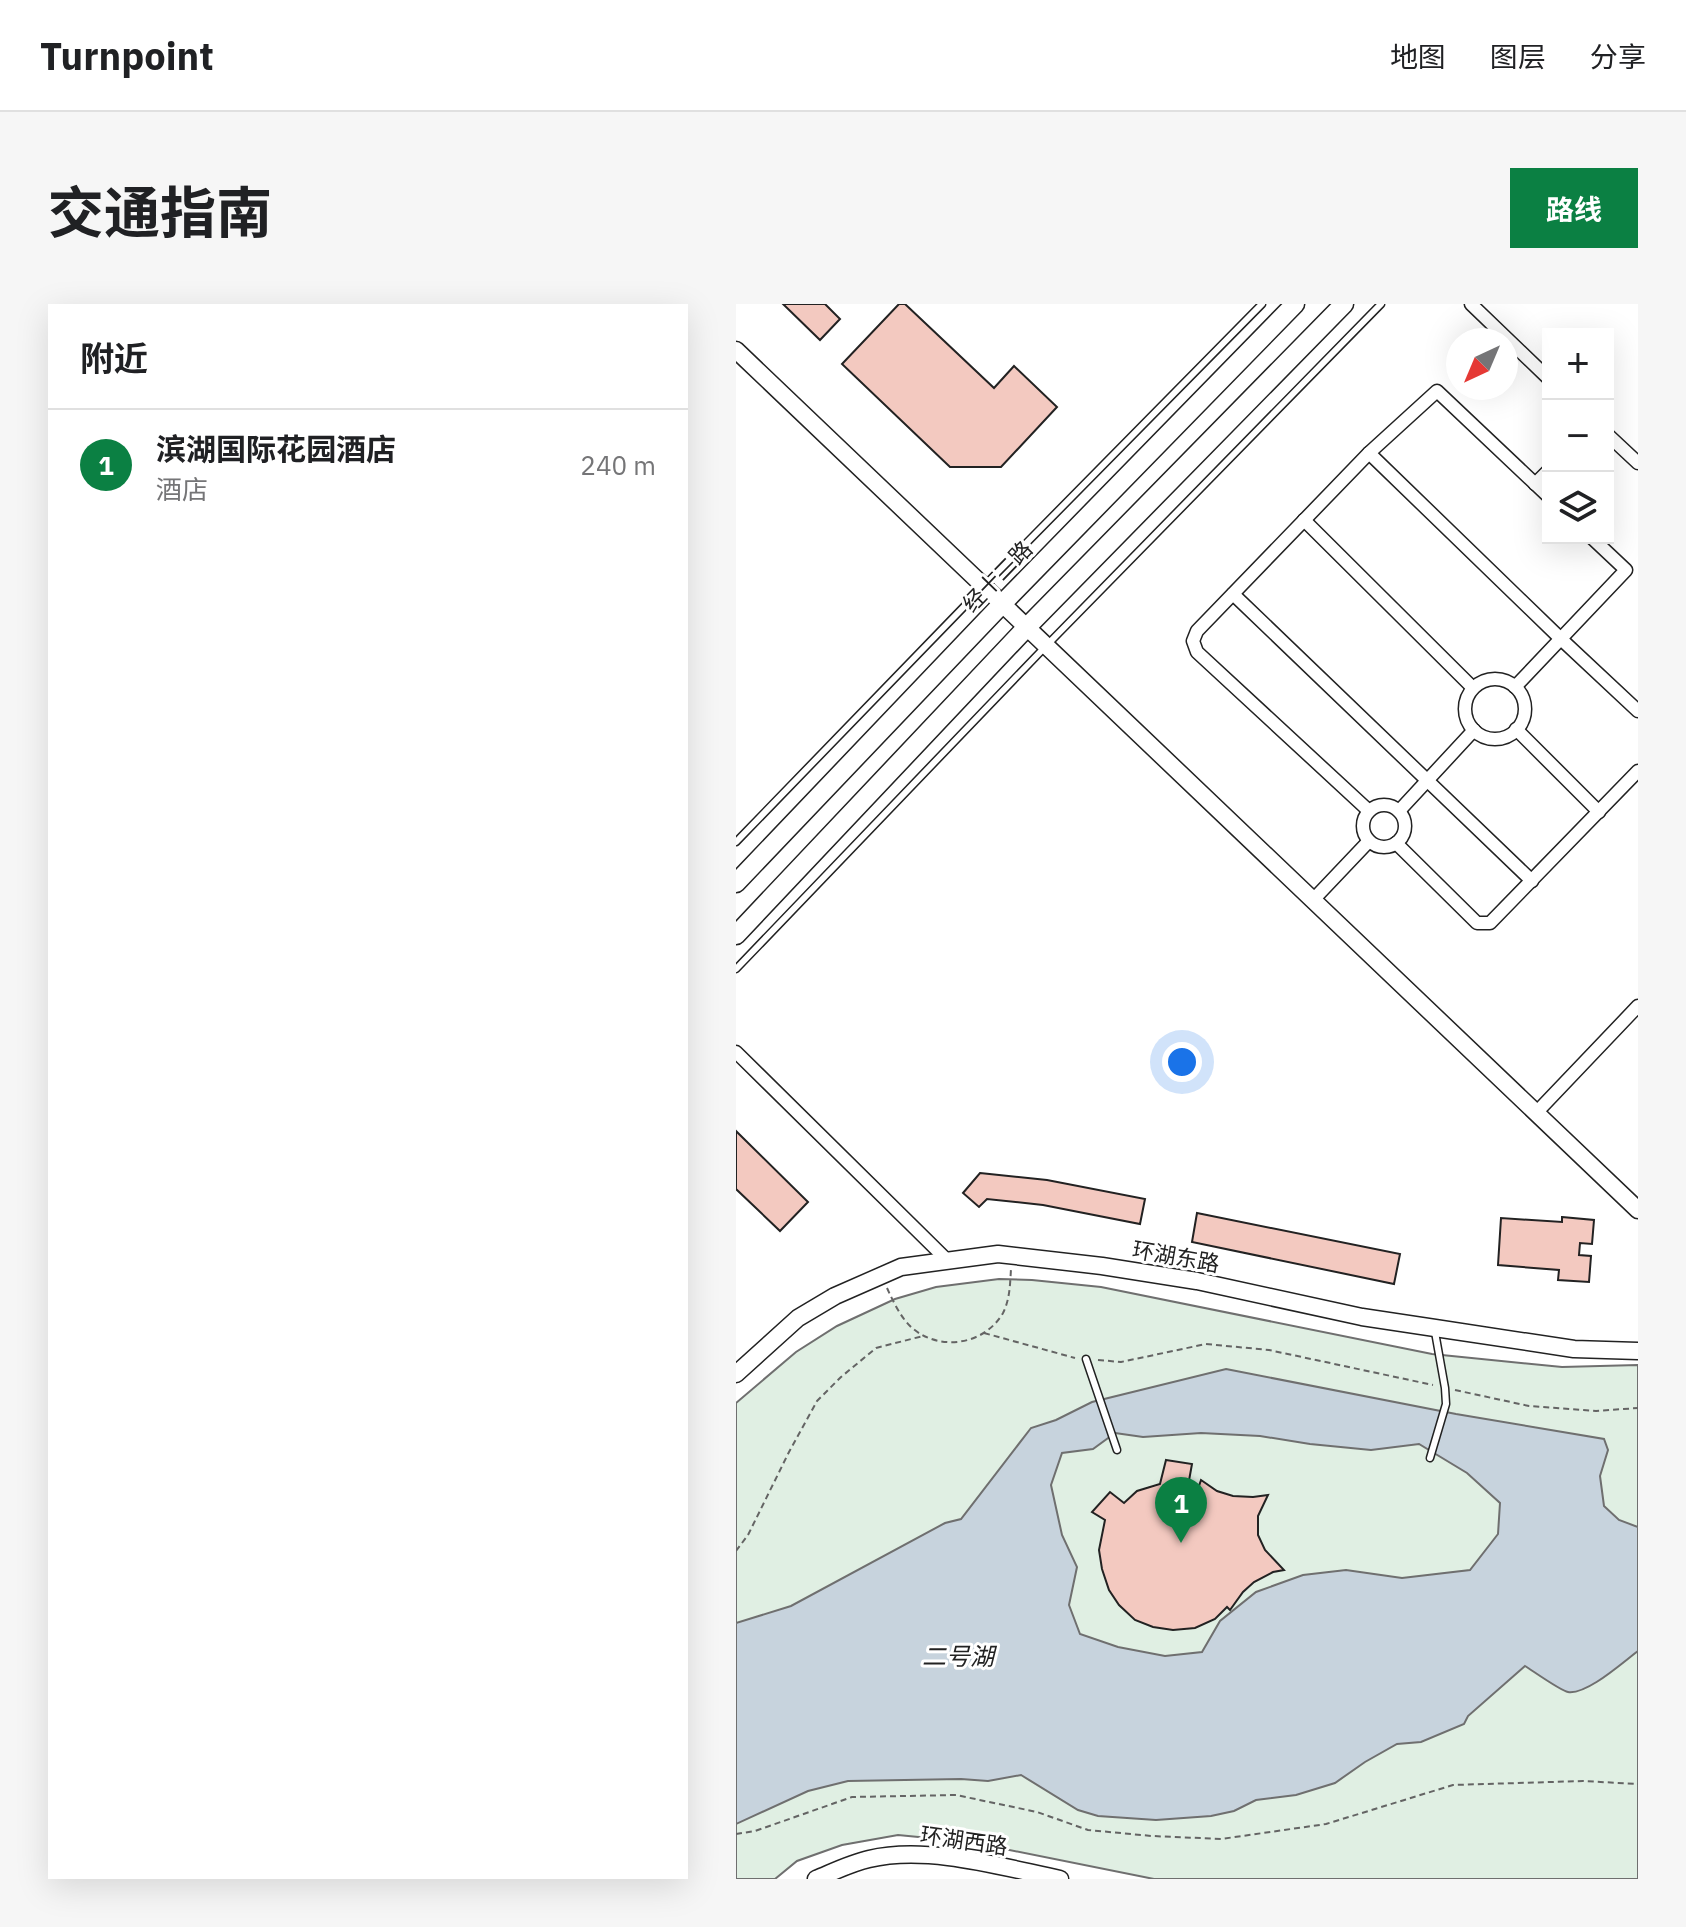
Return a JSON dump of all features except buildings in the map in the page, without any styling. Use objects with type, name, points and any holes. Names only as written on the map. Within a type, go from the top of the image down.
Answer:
[{"type":"main road","name":"经十二路","points":[[736,883],[1002,604],[1295,304]]},
{"type":"main road","points":[[736,935],[1026,628],[1344,304]]},
{"type":"street","points":[[1471,304],[1542,372]]},
{"type":"street","points":[[736,350],[1638,1210]]},
{"type":"street","points":[[1369,811],[1197,652],[1193,641],[1197,631],[1369,453],[1437,391],[1542,490]]},
{"type":"street","points":[[1614,441],[1638,463]]},
{"type":"street","points":[[1369,453],[1638,711]]},
{"type":"street","points":[[1535,484],[1547,472]]},
{"type":"street","points":[[1304,520],[1473,688]]},
{"type":"street","points":[[1515,687],[1632,570],[1600,544]]},
{"type":"street","points":[[1233,594],[1532,881]]},
{"type":"street","points":[[1494,679],[1515,687],[1524,708],[1524,716],[1516,729],[1495,738],[1487,738],[1474,730],[1465,709],[1473,688],[1494,679]]},
{"type":"street","points":[[1516,729],[1599,812]]},
{"type":"street","points":[[1399,811],[1474,730]]},
{"type":"street","points":[[1396,843],[1477,923],[1490,923],[1638,771]]},
{"type":"street","points":[[1387,805],[1399,811],[1405,829],[1396,843],[1381,846],[1369,841],[1363,822],[1369,811],[1387,805]]},
{"type":"street","points":[[1313,900],[1369,841]]},
{"type":"street","points":[[1536,1113],[1638,1006]]},
{"type":"street","points":[[736,1052],[947,1260]]},
{"type":"street","name":"环湖东路","points":[[736,1374],[798,1318],[835,1296],[901,1267],[998,1254],[1197,1281],[1362,1317],[1574,1349],[1638,1351]]},
{"type":"street","name":"环湖西路","points":[[816,1879],[868,1859],[901,1855],[938,1856],[1060,1879]]},
{"type":"lane","points":[[736,842],[1262,304]]},
{"type":"lane","points":[[736,969],[1381,304]]},
{"type":"lane","points":[[1430,1458],[1446,1404],[1435,1328]]},
{"type":"lane","points":[[1086,1359],[1117,1450]]},
{"type":"path","points":[[880,1276],[909,1325],[923,1336],[941,1342],[959,1343],[984,1333],[1003,1312],[1009,1295],[1012,1256]]},
{"type":"path","points":[[984,1333],[1086,1359],[1121,1362],[1206,1344],[1269,1350],[1529,1406],[1596,1411],[1638,1408]]},
{"type":"path","points":[[736,1551],[748,1535],[817,1401],[876,1348],[923,1336]]},
{"type":"path","points":[[736,1834],[755,1831],[852,1797],[956,1795],[1037,1812],[1088,1830],[1221,1839],[1326,1824],[1453,1785],[1583,1781],[1638,1784]]},
{"type":"green space","points":[[999,1279],[1101,1287],[1432,1354],[1562,1367],[1638,1365],[1638,1879],[1154,1879],[970,1842],[898,1835],[842,1845],[797,1861],[775,1879],[736,1879],[736,1403],[796,1352],[837,1326],[895,1299],[936,1287]]},
{"type":"water","name":"二号湖","points":[[1226,1369],[1604,1439],[1608,1450],[1600,1476],[1604,1506],[1619,1520],[1638,1527],[1638,1651],[1604,1677],[1576,1692],[1564,1691],[1525,1666],[1468,1716],[1464,1724],[1421,1742],[1397,1744],[1335,1783],[1296,1795],[1256,1800],[1234,1811],[1211,1816],[1156,1820],[1098,1816],[1078,1810],[1021,1775],[988,1781],[848,1781],[808,1791],[736,1824],[736,1623],[791,1606],[945,1523],[961,1519],[1031,1428],[1056,1420],[1092,1402]],"holes":[[[1115,1433],[1143,1437],[1201,1433],[1260,1436],[1371,1450],[1419,1444],[1467,1473],[1500,1503],[1498,1534],[1470,1570],[1402,1578],[1346,1570],[1303,1575],[1256,1592],[1220,1621],[1202,1652],[1165,1656],[1118,1647],[1080,1634],[1069,1605],[1077,1567],[1062,1535],[1051,1485],[1062,1453],[1093,1449]]]},
{"type":"place","name":"滨湖国际花园酒店","points":[[1181,1543]]}]
